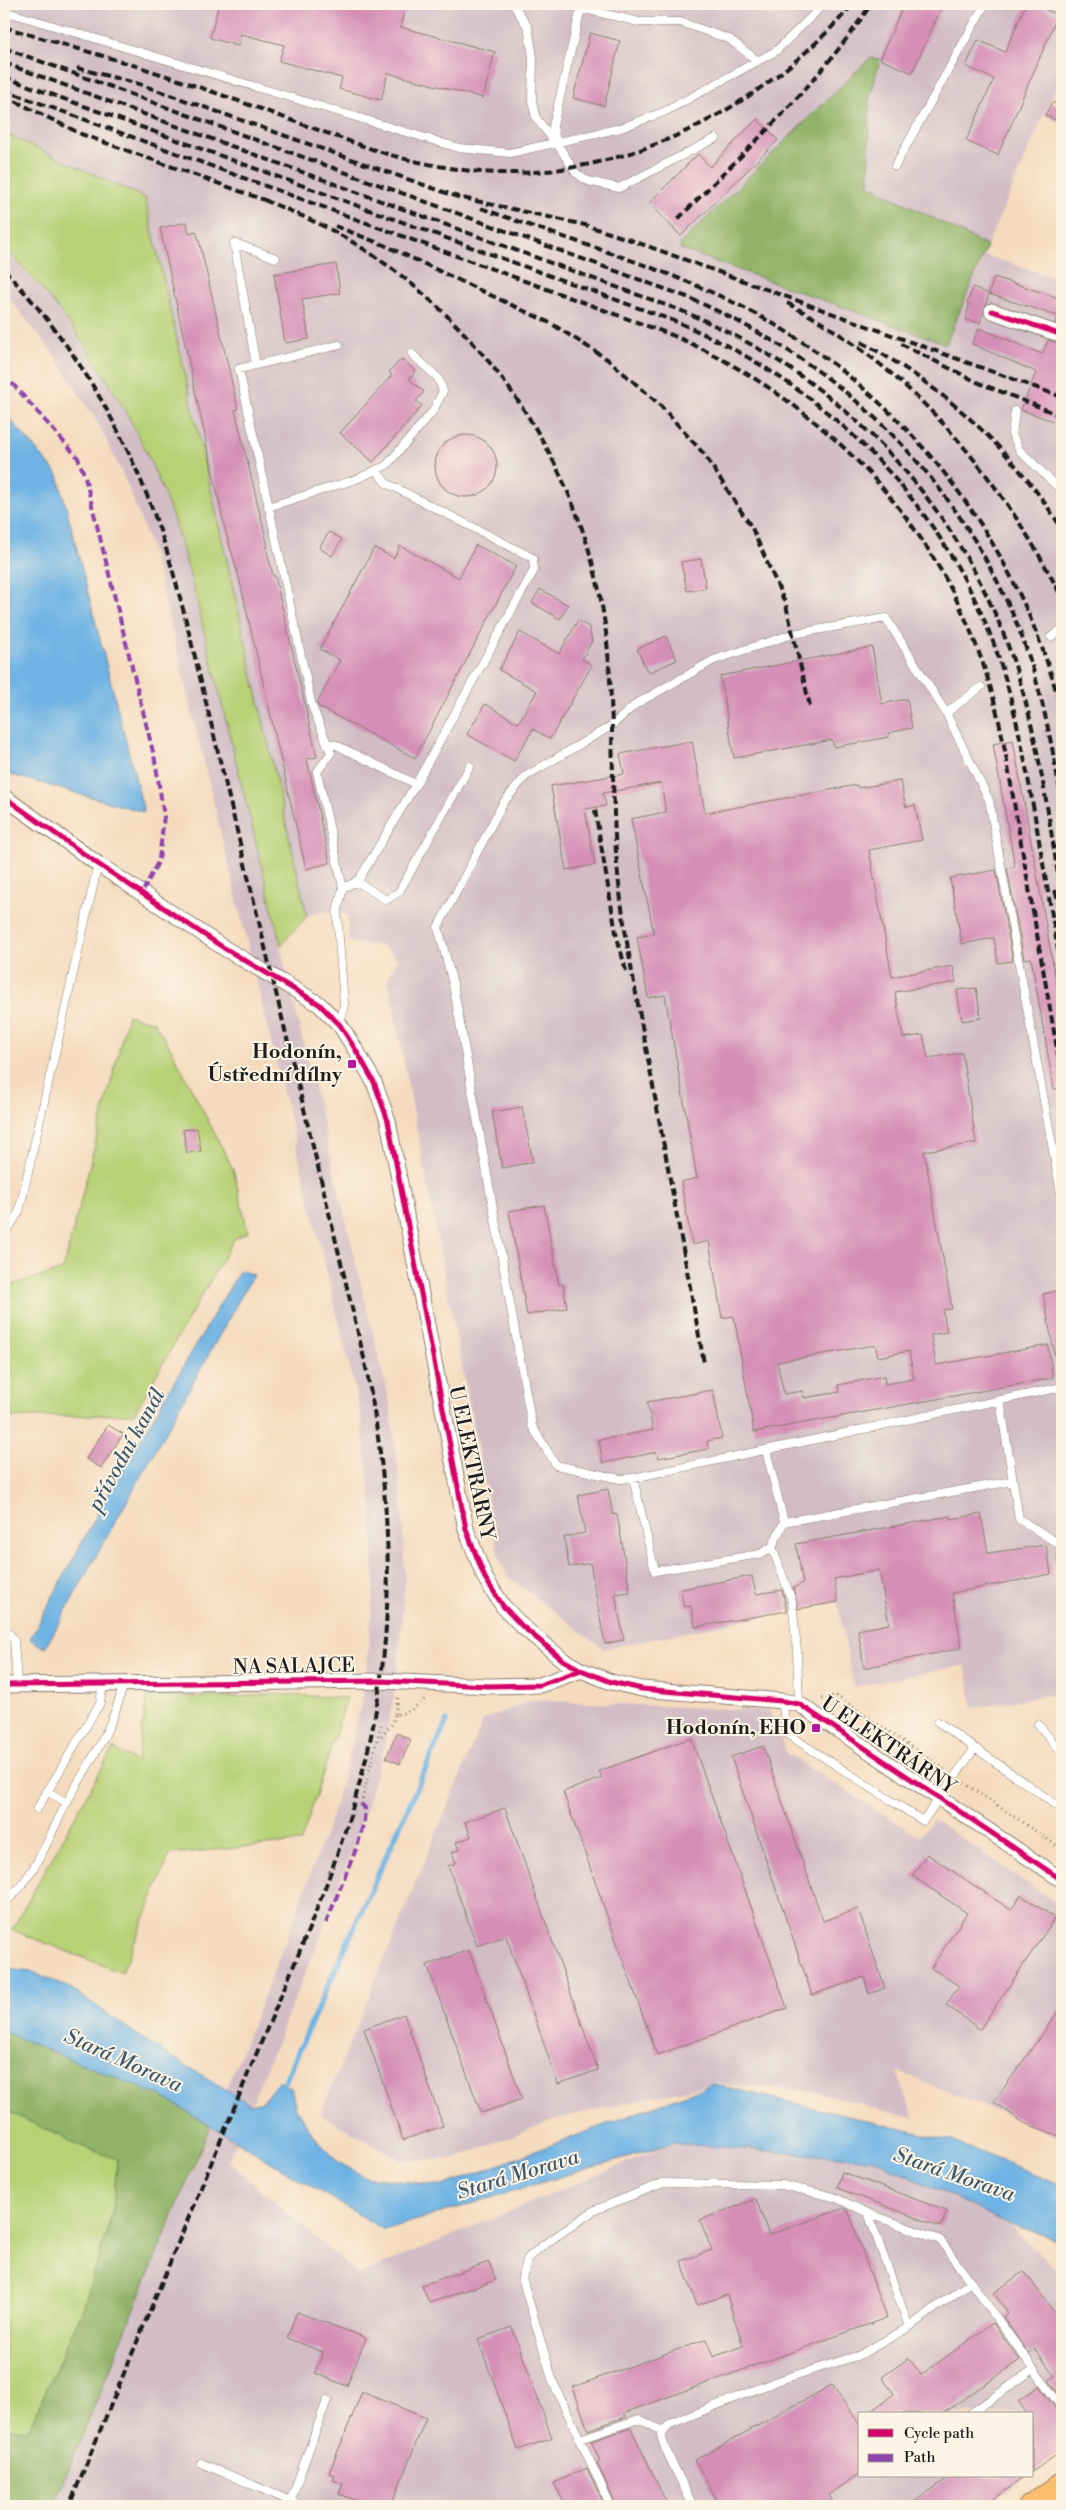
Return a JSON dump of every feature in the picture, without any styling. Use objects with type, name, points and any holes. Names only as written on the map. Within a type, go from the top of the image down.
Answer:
[{"type":"main road","points":[[1031,2506],[1062,2486]]},
{"type":"street","points":[[992,311],[1062,335]]},
{"type":"street","name":"U ELEKTRÁRNY","points":[[4,798],[98,864],[224,948],[319,1004],[340,1025],[374,1082],[388,1120],[466,1529],[482,1570],[503,1606],[522,1626],[563,1660],[581,1670],[611,1682],[642,1689],[799,1704],[1062,1880]]},
{"type":"street","name":"NA SALAJCE","points":[[10,1684],[400,1682],[540,1685],[581,1670]]},
{"type":"lane","points":[[513,4],[528,27],[533,57],[532,100],[536,118],[556,142],[576,173],[588,181],[619,188],[716,138]]},
{"type":"lane","points":[[564,4],[639,22],[680,22],[729,39],[758,61]]},
{"type":"lane","points":[[4,11],[459,148],[510,153],[621,128],[666,111],[776,51],[815,14],[820,4]]},
{"type":"lane","points":[[895,166],[985,4]]},
{"type":"lane","points":[[556,142],[553,126],[581,8]]},
{"type":"lane","points":[[256,365],[234,243],[276,258]]},
{"type":"lane","points":[[339,344],[239,369],[312,706],[331,753],[317,772],[343,888],[336,912],[344,1004],[340,1025]]},
{"type":"lane","points":[[268,506],[357,479],[388,465],[433,412],[443,391],[438,378],[412,354]]},
{"type":"lane","points":[[1015,411],[1012,434],[1020,452],[1062,491]]},
{"type":"lane","points":[[343,888],[356,882],[416,784],[534,570],[533,558],[386,483],[376,470]]},
{"type":"lane","points":[[1062,1199],[989,800],[946,713],[886,618],[793,634],[714,660],[636,704],[611,726],[526,776],[503,803],[438,926],[453,984],[532,1426],[556,1465],[620,1479],[633,1478],[1062,1387]]},
{"type":"lane","points":[[1051,637],[1062,629]]},
{"type":"lane","points":[[946,713],[981,687]]},
{"type":"lane","points":[[327,743],[336,745],[416,784]]},
{"type":"lane","points":[[356,882],[386,900],[399,892],[470,766]]},
{"type":"lane","points":[[4,1235],[19,1212],[98,864]]},
{"type":"lane","points":[[1000,1400],[1019,1520],[1059,1544],[1062,1561]]},
{"type":"lane","points":[[633,1478],[655,1571],[760,1554],[772,1547],[784,1522],[766,1450]]},
{"type":"lane","points":[[784,1522],[1014,1481]]},
{"type":"lane","points":[[772,1547],[792,1601],[797,1651],[799,1704]]},
{"type":"lane","points":[[4,1627],[14,1640],[10,1684]]},
{"type":"lane","points":[[4,1903],[13,1896],[31,1874],[118,1710],[123,1684]]},
{"type":"lane","points":[[37,1809],[100,1703],[103,1685]]},
{"type":"lane","points":[[782,1701],[787,1734],[923,1821],[975,1748]]},
{"type":"lane","points":[[938,1722],[1062,1809]]},
{"type":"lane","points":[[1038,1724],[1062,1752]]},
{"type":"lane","points":[[47,1791],[67,1803]]},
{"type":"lane","points":[[611,2506],[553,2382],[522,2278],[528,2258],[542,2246],[595,2210],[663,2183],[782,2185],[834,2197],[868,2213],[940,2240],[1062,2408]]},
{"type":"lane","points":[[868,2213],[909,2327]]},
{"type":"lane","points":[[693,2506],[665,2448],[661,2435],[670,2424],[777,2381],[860,2355],[909,2327],[971,2282]]},
{"type":"lane","points":[[973,2412],[1034,2369]]},
{"type":"lane","points":[[290,2502],[327,2400]]},
{"type":"lane","points":[[580,2439],[639,2419],[664,2432]]},
{"type":"lane","points":[[201,2463],[302,2506]]},
{"type":"path","points":[[378,1736],[382,1736],[389,1728],[396,1715],[400,1682]]},
{"type":"path","points":[[396,1715],[410,1711],[427,1697],[434,1683]]},
{"type":"path","points":[[799,1704],[835,1695],[1062,1849]]},
{"type":"path","points":[[361,1804],[380,1725]]},
{"type":"shaded area","points":[[4,4],[1062,4],[1062,91],[1055,89],[987,246],[869,185],[680,249],[946,344],[984,255],[1062,280],[1062,1693],[973,1708],[966,1665],[854,1687],[837,1601],[604,1649],[507,1576],[498,1554],[388,979],[398,958],[383,946],[348,942],[348,915],[331,910],[307,916],[145,198],[4,133]]},
{"type":"shaded area","points":[[4,247],[54,304],[105,376],[125,411],[156,474],[179,536],[228,728],[390,1405],[402,1504],[405,1583],[396,1686],[383,1749],[362,1821],[320,1937],[228,2161],[358,2275],[673,2143],[875,2160],[1007,2223],[1062,2274],[1062,2450],[1034,2470],[1034,2412],[858,2412],[858,2478],[1022,2478],[982,2506],[53,2506],[228,2085],[292,1925],[333,1812],[353,1742],[366,1681],[374,1582],[372,1507],[360,1410],[150,545],[128,486],[99,425],[54,354],[4,292]]},
{"type":"shaded area","points":[[532,1700],[769,1711],[787,1754],[920,1837],[933,1819],[1062,1907],[1062,2137],[897,2071],[914,2119],[818,2092],[714,2083],[555,2119],[454,2159],[403,2161],[324,2117],[321,2113],[483,1720]]},
{"type":"green space","points":[[870,58],[880,59],[869,102],[869,185],[987,246],[946,344],[680,249],[681,243]]},
{"type":"green space","points":[[4,133],[145,198],[307,916],[281,945],[195,594],[168,503],[142,443],[109,383],[50,298],[4,247]]},
{"type":"green space","points":[[128,1015],[154,1022],[170,1047],[233,1169],[248,1232],[234,1239],[134,1414],[4,1418],[4,1287],[63,1270]]},
{"type":"green space","points":[[277,1694],[347,1698],[301,1842],[170,1854],[122,1973],[12,1930],[113,1748],[137,1762],[147,1697],[239,1697]]},
{"type":"green space","points":[[4,2032],[161,2096],[210,2126],[53,2506],[4,2506],[4,2428],[28,2430],[83,2309],[113,2211],[117,2159],[78,2145],[5,2110]]},
{"type":"green space","points":[[5,2110],[117,2158],[113,2211],[83,2309],[28,2430],[4,2428]]},
{"type":"water","points":[[4,412],[58,475],[144,812],[4,773]]},
{"type":"water","points":[[240,1270],[253,1275],[45,1648],[30,1639],[106,1498]]},
{"type":"water","name":"Stará Morava","points":[[4,1969],[33,1972],[72,1989],[152,2045],[250,2104],[263,2101],[279,2080],[291,2088],[296,2109],[317,2140],[340,2163],[365,2177],[443,2186],[713,2084],[952,2141],[1062,2185],[1062,2241],[1007,2223],[875,2160],[673,2143],[384,2230],[161,2096],[4,2032]]},
{"type":"building","points":[[219,4],[406,4],[400,27],[495,52],[483,98],[388,73],[381,100],[339,89],[342,78],[279,61],[284,45],[241,34],[238,46],[210,38]]},
{"type":"building","points":[[904,4],[943,4],[912,73],[880,59]]},
{"type":"building","points":[[1026,4],[1033,4],[1058,15],[998,155],[966,141],[994,79],[966,66],[978,40],[1005,52]]},
{"type":"building","points":[[590,33],[620,41],[604,106],[573,98]]},
{"type":"building","points":[[1052,102],[1062,107],[1062,123],[1045,115]]},
{"type":"building","points":[[757,119],[778,140],[681,236],[649,203],[698,154],[710,167]]},
{"type":"building","points":[[187,222],[189,233],[196,231],[199,240],[238,409],[235,410],[268,547],[266,547],[273,576],[275,576],[317,757],[307,759],[330,863],[306,869],[239,578],[225,529],[160,228]]},
{"type":"building","points":[[336,264],[340,293],[302,299],[309,339],[285,343],[274,274]]},
{"type":"building","points":[[994,277],[1062,299],[1062,325],[1055,323],[1058,316],[989,294]]},
{"type":"building","points":[[973,287],[989,294],[980,323],[966,320],[969,304],[967,303]]},
{"type":"building","points":[[979,328],[1042,354],[1048,340],[1062,344],[1062,424],[1021,410],[1036,372],[972,344]]},
{"type":"building","points":[[401,359],[416,371],[409,379],[424,392],[416,401],[422,406],[373,462],[340,433],[392,375],[389,372]]},
{"type":"building","points":[[466,435],[478,437],[488,444],[495,454],[497,466],[495,478],[488,488],[478,495],[466,497],[454,495],[444,488],[437,478],[435,466],[437,454],[444,444],[454,437]]},
{"type":"building","points":[[329,532],[342,539],[332,556],[319,548]]},
{"type":"building","points":[[476,545],[516,566],[415,758],[319,707],[317,703],[340,660],[320,649],[374,548],[394,558],[400,546],[459,578]]},
{"type":"building","points":[[701,559],[706,588],[687,591],[681,562]]},
{"type":"building","points":[[540,589],[568,605],[560,619],[532,603]]},
{"type":"building","points":[[578,620],[589,627],[592,641],[582,659],[592,665],[550,739],[533,729],[514,761],[467,734],[485,704],[518,723],[537,691],[499,670],[520,632],[559,654]]},
{"type":"building","points":[[666,636],[677,660],[648,673],[637,649]]},
{"type":"building","points":[[872,647],[882,704],[907,699],[912,728],[888,733],[889,737],[834,747],[832,740],[734,758],[720,676]]},
{"type":"building","points":[[1013,740],[1062,1015],[1062,1088],[1054,1089],[1031,958],[1024,959],[1007,868],[1015,867],[993,744]]},
{"type":"building","points":[[692,741],[705,813],[857,785],[858,788],[900,781],[906,807],[915,805],[922,840],[869,850],[892,977],[953,966],[956,982],[895,992],[903,1038],[923,1035],[928,1058],[962,1053],[976,1143],[924,1151],[952,1309],[943,1310],[947,1332],[931,1335],[936,1365],[1048,1345],[1053,1378],[754,1432],[734,1316],[722,1318],[709,1241],[692,1245],[681,1182],[697,1178],[665,995],[648,998],[637,937],[654,934],[631,819],[666,812],[661,783],[603,793],[606,806],[585,809],[595,865],[566,870],[551,786],[624,774],[620,754]],"holes":[[[875,1345],[878,1357],[909,1351],[914,1379],[885,1384],[884,1376],[838,1385],[840,1392],[804,1398],[803,1391],[784,1394],[777,1362]]]},
{"type":"building","points":[[996,870],[1013,961],[998,963],[994,938],[962,944],[950,878]]},
{"type":"building","points":[[976,988],[981,1018],[962,1021],[957,990]]},
{"type":"building","points":[[522,1107],[533,1162],[502,1168],[492,1112]]},
{"type":"building","points":[[197,1128],[201,1151],[187,1153],[183,1130]]},
{"type":"building","points":[[544,1205],[559,1285],[563,1284],[567,1308],[527,1315],[509,1211]]},
{"type":"building","points":[[1062,1290],[1062,1357],[1055,1357],[1043,1294]]},
{"type":"building","points":[[713,1390],[722,1438],[707,1441],[708,1449],[659,1458],[657,1452],[603,1463],[599,1440],[653,1430],[647,1402]]},
{"type":"building","points":[[108,1425],[123,1434],[101,1468],[86,1459]]},
{"type":"building","points":[[608,1489],[613,1515],[617,1514],[630,1592],[615,1594],[624,1640],[605,1644],[590,1563],[569,1567],[564,1537],[585,1533],[578,1495]]},
{"type":"building","points":[[981,1514],[988,1553],[1046,1545],[1051,1574],[952,1593],[962,1648],[864,1668],[858,1630],[889,1624],[879,1570],[834,1579],[838,1602],[798,1609],[793,1588],[803,1583],[796,1544],[950,1516],[951,1519]]},
{"type":"building","points":[[752,1576],[756,1594],[782,1590],[787,1611],[695,1627],[691,1606],[684,1607],[681,1589]]},
{"type":"building","points":[[397,1733],[411,1740],[400,1764],[386,1758]]},
{"type":"building","points":[[691,1738],[787,2008],[657,2055],[563,1792],[602,1778],[599,1771]]},
{"type":"building","points":[[763,1746],[823,1921],[858,1909],[885,1988],[869,1994],[864,1977],[812,1995],[731,1757]]},
{"type":"building","points":[[505,1808],[598,2070],[558,2084],[506,1936],[477,1946],[448,1866],[456,1863],[452,1852],[459,1850],[456,1842],[471,1837],[465,1822]]},
{"type":"building","points":[[927,1854],[1011,1910],[1021,1895],[1055,1918],[980,2029],[946,2005],[959,1986],[931,1968],[967,1913],[912,1876]]},
{"type":"building","points":[[469,1950],[522,2099],[481,2113],[427,1965]]},
{"type":"building","points":[[1062,2006],[1062,2137],[1024,2123],[994,2102]]},
{"type":"building","points":[[404,2014],[443,2126],[403,2140],[364,2029]]},
{"type":"building","points":[[842,2172],[947,2211],[941,2227],[837,2188]]},
{"type":"building","points":[[756,2199],[769,2235],[844,2208],[848,2210],[886,2318],[624,2413],[626,2417],[588,2430],[573,2387],[707,2339],[713,2357],[743,2346],[727,2295],[697,2305],[681,2261],[712,2250],[700,2220]]},
{"type":"building","points":[[489,2262],[496,2280],[429,2303],[422,2285]]},
{"type":"building","points":[[1024,2271],[1062,2323],[1062,2399],[1049,2380],[1055,2376],[1035,2349],[1029,2354],[1003,2317],[1008,2313],[994,2293]]},
{"type":"building","points":[[297,2312],[366,2338],[347,2386],[315,2373],[323,2352],[287,2338]]},
{"type":"building","points":[[993,2323],[1020,2360],[945,2412],[870,2412],[894,2394],[882,2377],[909,2358],[921,2375]]},
{"type":"building","points":[[512,2327],[552,2438],[518,2450],[478,2339]]},
{"type":"building","points":[[832,2385],[858,2422],[858,2474],[829,2495],[835,2506],[720,2506],[695,2460]]},
{"type":"building","points":[[1039,2386],[1057,2411],[1062,2414],[1062,2451],[1034,2471],[1034,2412],[1026,2412],[1018,2401]]},
{"type":"building","points":[[362,2392],[426,2418],[391,2506],[370,2506],[339,2494],[343,2484],[333,2480],[335,2476],[329,2473]]},
{"type":"building","points":[[631,2428],[668,2506],[617,2506],[597,2463],[600,2461],[591,2441]]},
{"type":"building","points":[[587,2468],[605,2506],[566,2506],[554,2483]]},
{"type":"building","points":[[948,2478],[1023,2478],[984,2506],[908,2506]]},
{"type":"waterway","points":[[282,2088],[447,1721]]},
{"type":"railway","points":[[4,27],[167,76],[390,155],[426,164],[464,170],[489,173],[515,173],[563,169],[611,159],[657,144],[701,124],[744,99],[783,71],[820,39],[853,4]]},
{"type":"railway","points":[[678,219],[805,89],[850,34],[871,4]]},
{"type":"railway","points":[[4,48],[687,297],[744,325],[797,356],[846,392],[890,432],[930,477],[966,526],[996,579],[1029,657],[1046,718],[1062,802]]},
{"type":"railway","points":[[4,63],[682,311],[740,338],[795,372],[845,410],[890,454],[930,502],[965,555],[994,612],[1017,672],[1032,728],[1062,898]]},
{"type":"railway","points":[[77,68],[139,84],[458,197],[585,225],[628,239],[1062,397]]},
{"type":"railway","points":[[4,77],[677,322],[730,347],[780,378],[827,412],[870,452],[908,495],[942,542],[971,593],[995,647],[1008,687],[1022,748],[1062,974]]},
{"type":"railway","points":[[4,90],[672,335],[724,360],[772,390],[817,424],[859,462],[896,505],[929,551],[957,600],[979,653],[993,695],[1007,760],[1062,1076]]},
{"type":"railway","points":[[15,101],[81,134],[270,202]]},
{"type":"railway","points":[[264,200],[300,215],[359,246],[408,281],[453,322],[493,367],[528,416],[557,469],[581,525],[597,583],[607,642],[610,674],[615,836],[624,921],[634,985],[704,1363]]},
{"type":"railway","points":[[481,208],[663,272],[722,297],[784,330],[841,370],[893,416],[939,467],[980,523],[1014,583],[1041,646],[1062,713]]},
{"type":"railway","points":[[335,226],[384,245],[552,324],[607,359],[658,403],[704,454],[752,528],[786,605],[810,706]]},
{"type":"railway","points":[[4,270],[50,324],[91,383],[109,414],[140,478],[172,568],[364,1358],[382,1465],[388,1571],[386,1625],[381,1678],[372,1731],[359,1785],[334,1863],[304,1940],[69,2506]]},
{"type":"railway","points":[[787,303],[831,329],[873,359],[912,392],[947,428],[1010,509],[1038,553],[1062,598]]},
{"type":"railway","points":[[861,342],[891,359],[920,379],[974,422],[1021,473],[1043,500],[1062,529]]},
{"type":"railway","points":[[901,344],[979,383],[1062,416]]},
{"type":"railway","points":[[595,810],[616,933],[626,971]]},
{"type":"railway","points":[[1055,890],[1062,915]]},
{"type":"marked path","points":[[4,374],[78,458],[85,477],[155,760],[164,816],[159,860],[142,893]]},
{"type":"marked path","points":[[326,1923],[358,1844],[365,1808],[361,1804]]},
{"type":"cycle path","points":[[992,311],[1062,335]]},
{"type":"cycle path","points":[[4,797],[98,864],[224,948],[319,1004],[340,1025],[357,1052],[374,1082],[388,1121],[466,1529],[485,1578],[503,1606],[522,1626],[563,1660],[581,1670],[611,1682],[642,1689],[799,1704],[1062,1880]]},
{"type":"cycle path","points":[[4,1685],[381,1681],[488,1686],[540,1685],[581,1670]]},
{"type":"place","name":"Hodonín, Ústřední dílny","points":[[352,1064]]},
{"type":"place","name":"Hodonín, EHO","points":[[816,1728]]},
{"type":"water label","name":"přívodní kanál","points":[[127,1450]]}]
